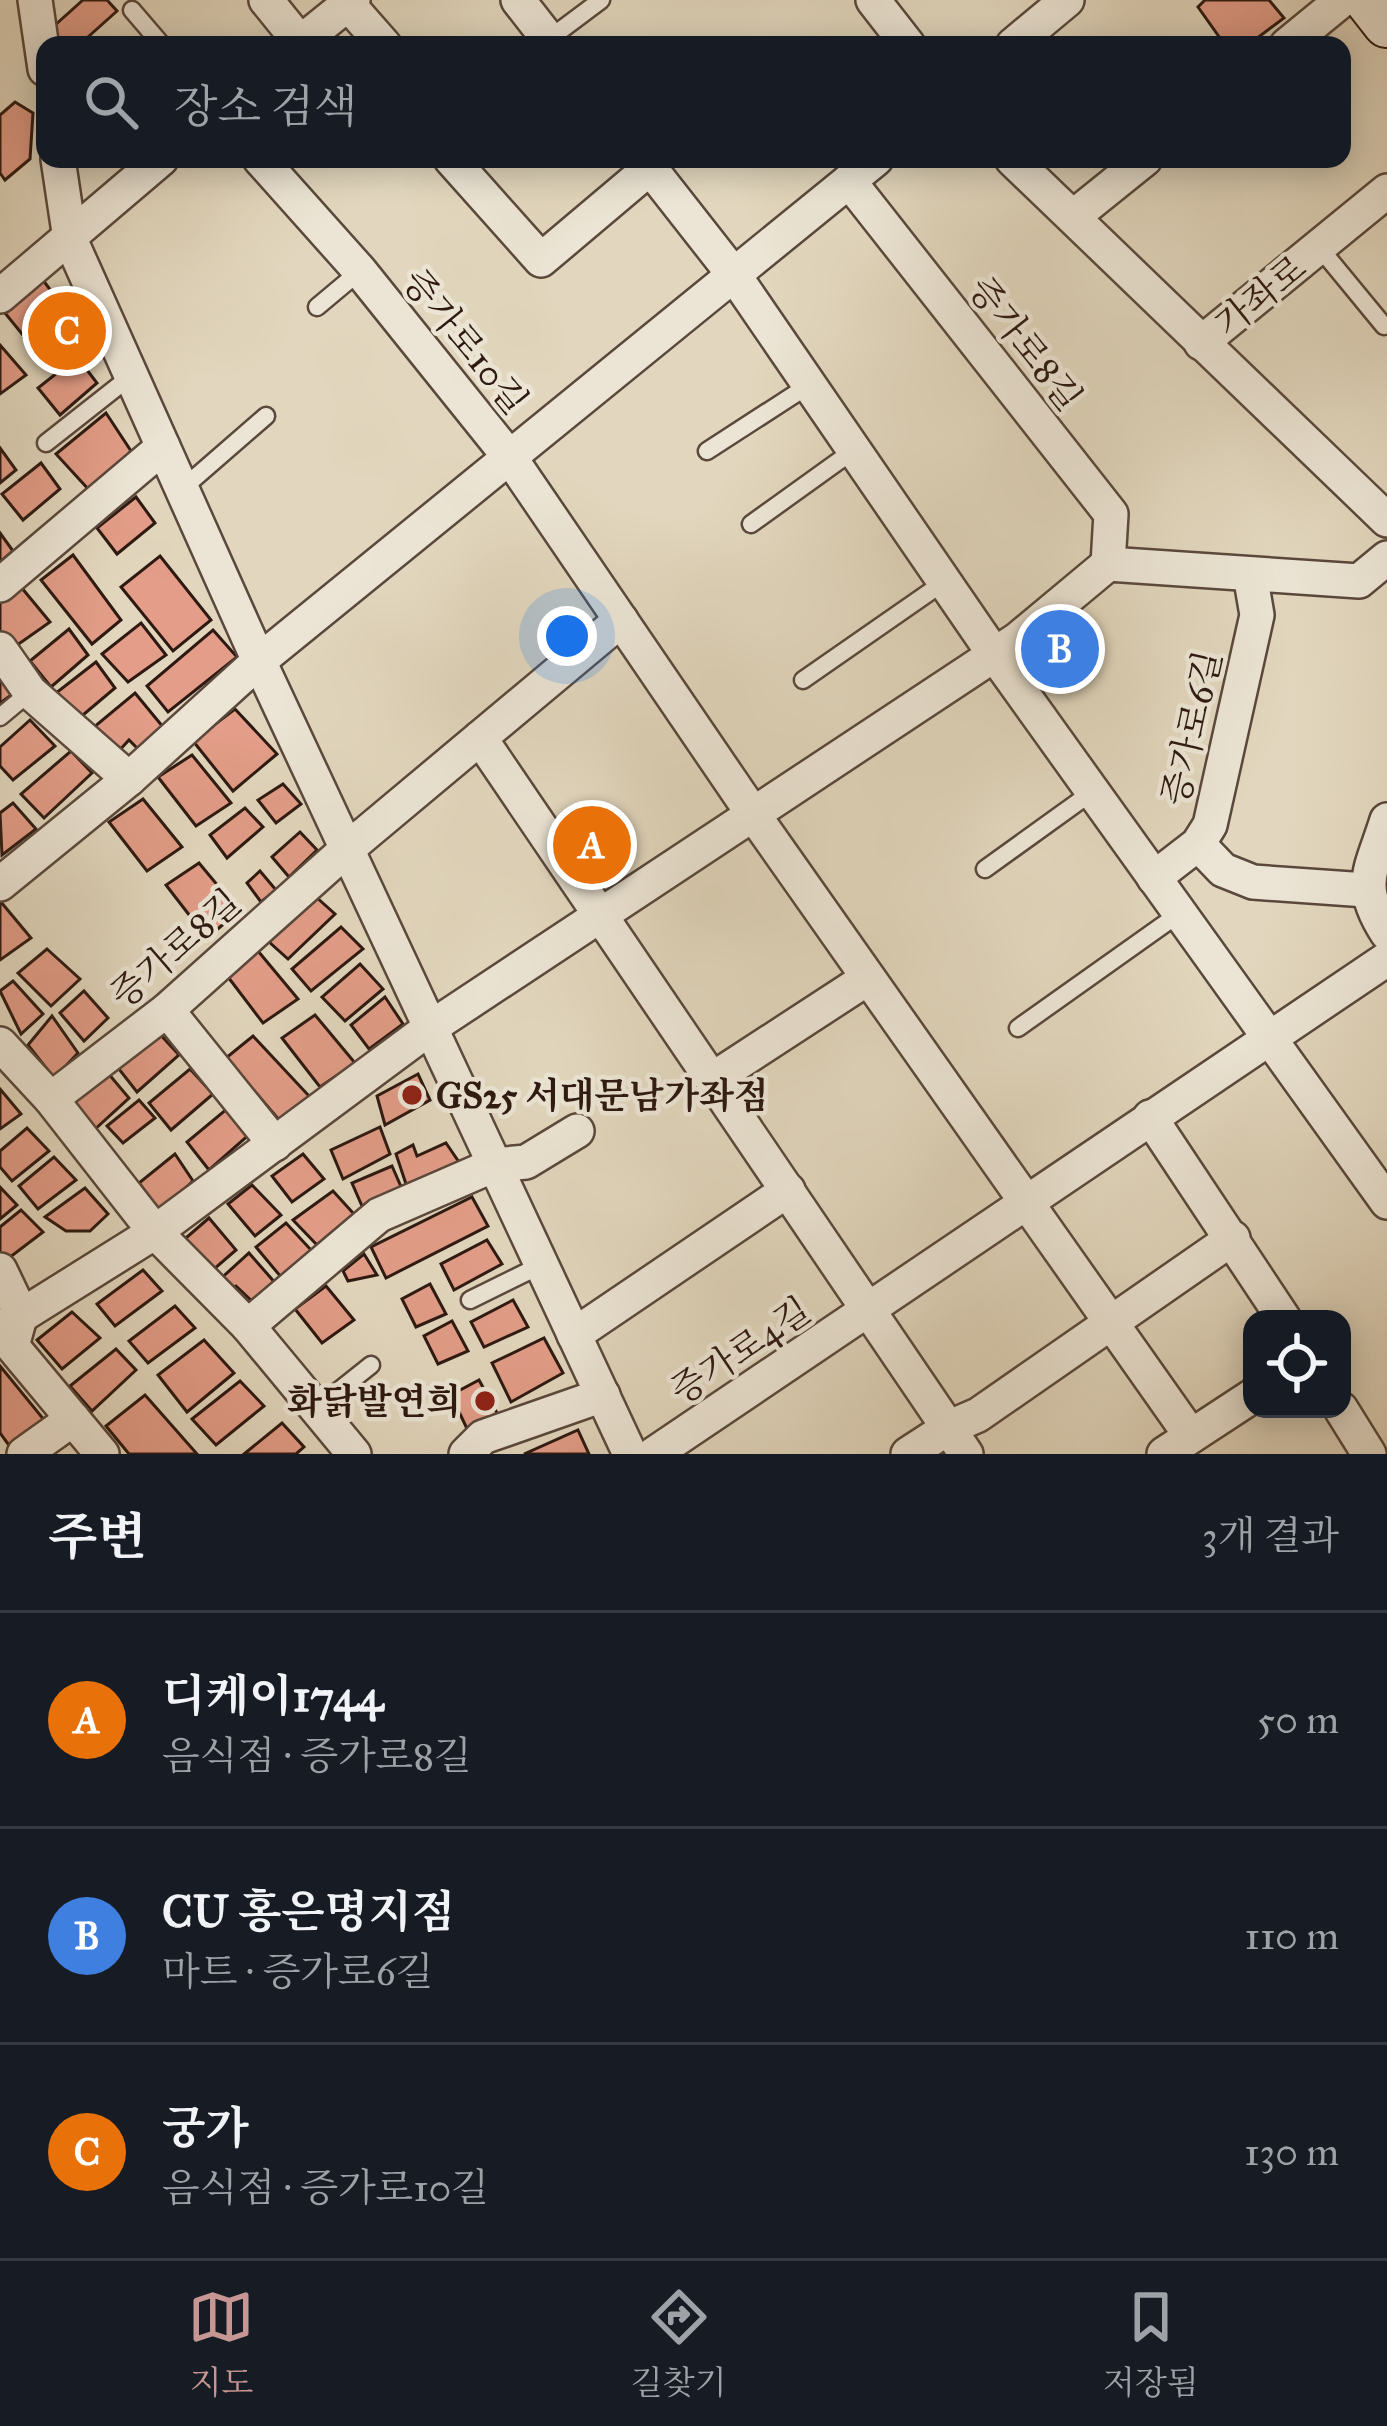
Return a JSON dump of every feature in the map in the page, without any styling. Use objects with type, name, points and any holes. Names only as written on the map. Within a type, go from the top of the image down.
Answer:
[{"type":"main road","points":[[1370,0],[1387,22]]},
{"type":"street","points":[[35,0],[40,36]]},
{"type":"street","points":[[266,0],[293,36]]},
{"type":"street","points":[[518,0],[546,36]]},
{"type":"street","points":[[873,0],[901,36]]},
{"type":"street","points":[[1024,36],[1067,0]]},
{"type":"street","points":[[1298,36],[1342,0]]},
{"type":"street","points":[[309,36],[351,2],[377,36]]},
{"type":"street","points":[[59,168],[70,239],[346,850],[630,1454]]},
{"type":"street","points":[[0,296],[151,168]]},
{"type":"street","name":"증가로10길","points":[[268,168],[360,271],[511,459]]},
{"type":"street","points":[[459,168],[542,260],[643,168]]},
{"type":"street","points":[[650,168],[734,275],[994,655]]},
{"type":"street","points":[[0,884],[129,779],[259,661],[864,168]]},
{"type":"street","points":[[1021,168],[1387,520]]},
{"type":"street","points":[[1072,218],[1134,168]]},
{"type":"street","name":"증가로8길","points":[[849,181],[1111,514],[1108,564]]},
{"type":"street","name":"가좌로","points":[[1202,343],[1387,191]]},
{"type":"street","points":[[0,585],[163,447]]},
{"type":"street","points":[[511,459],[753,814],[1111,1323],[1178,1445],[1243,1402]]},
{"type":"street","points":[[11,1322],[155,1232],[430,1028],[994,655],[1108,564],[1359,581],[1387,558]]},
{"type":"street","name":"증가로6길","points":[[1154,878],[1198,844],[1210,825],[1257,615],[1250,574]]},
{"type":"street","name":"증가로8길","points":[[51,1099],[167,1010],[346,850],[621,620]]},
{"type":"street","points":[[0,649],[30,692],[129,779]]},
{"type":"street","name":"증가로6길","points":[[994,655],[1269,1037]]},
{"type":"street","points":[[480,738],[870,1311]]},
{"type":"street","points":[[1387,820],[1366,890],[1387,933]]},
{"type":"street","points":[[1198,844],[1223,870],[1253,882],[1366,890]]},
{"type":"street","name":"증가로4길","points":[[654,1454],[1387,959]]},
{"type":"street","points":[[713,1079],[868,978]]},
{"type":"street","points":[[167,1010],[275,1144]]},
{"type":"street","points":[[1269,1037],[1387,1202]]},
{"type":"street","points":[[0,1044],[51,1099],[155,1232],[248,1326],[354,1454]]},
{"type":"street","points":[[1150,1118],[1278,1310]]},
{"type":"street","points":[[248,1326],[379,1215],[494,1165],[526,1162],[577,1131]]},
{"type":"street","points":[[574,1335],[788,1190]]},
{"type":"street","points":[[908,1454],[957,1441],[978,1414],[1233,1238]]},
{"type":"street","points":[[0,1270],[12,1346],[102,1454]]},
{"type":"street","name":"증가로4길","points":[[870,1311],[957,1441]]},
{"type":"street","points":[[466,1454],[484,1438],[602,1395]]},
{"type":"street","points":[[1346,1418],[1369,1454]]},
{"type":"street","points":[[24,1454],[73,1419]]},
{"type":"lane","points":[[558,36],[601,0]]},
{"type":"lane","points":[[132,10],[154,36]]},
{"type":"lane","name":"가좌로","points":[[1319,247],[1384,326]]},
{"type":"lane","name":"증가로10길","points":[[317,307],[360,271]]},
{"type":"lane","points":[[46,443],[131,376]]},
{"type":"lane","points":[[707,452],[809,385]]},
{"type":"lane","points":[[182,489],[266,416]]},
{"type":"lane","points":[[751,524],[854,450]]},
{"type":"lane","points":[[803,680],[944,582]]},
{"type":"lane","points":[[0,718],[30,692]]},
{"type":"lane","points":[[985,869],[1093,792]]},
{"type":"lane","points":[[1018,1028],[1180,913]]},
{"type":"lane","points":[[470,1300],[542,1265]]},
{"type":"lane","points":[[317,1408],[370,1365]]},
{"type":"building","points":[[83,0],[107,0],[117,11],[89,36],[55,36],[54,26]]},
{"type":"building","points":[[1205,0],[1269,0],[1284,18],[1260,36],[1219,36],[1198,7]]},
{"type":"building","points":[[15,102],[33,113],[30,159],[5,180],[0,173],[0,115]]},
{"type":"building","points":[[40,276],[60,303],[22,334],[1,308]]},
{"type":"building","points":[[62,307],[82,333],[44,364],[24,338]]},
{"type":"building","points":[[0,345],[26,375],[0,394]]},
{"type":"building","points":[[77,357],[97,383],[60,415],[38,388]]},
{"type":"building","points":[[106,413],[131,451],[115,473],[90,491],[56,454]]},
{"type":"building","points":[[0,448],[16,470],[0,483]]},
{"type":"building","points":[[41,463],[60,489],[23,520],[2,494]]},
{"type":"building","points":[[136,497],[155,523],[117,554],[97,528]]},
{"type":"building","points":[[0,533],[13,551],[0,562]]},
{"type":"building","points":[[73,555],[121,620],[92,644],[41,580]]},
{"type":"building","points":[[160,556],[211,620],[173,651],[121,587]]},
{"type":"building","points":[[21,587],[50,622],[13,648],[0,631],[0,602]]},
{"type":"building","points":[[141,623],[166,655],[128,682],[102,654]]},
{"type":"building","points":[[69,629],[88,655],[51,687],[30,661]]},
{"type":"building","points":[[213,630],[237,657],[168,712],[147,686]]},
{"type":"building","points":[[96,662],[115,688],[77,720],[56,693]]},
{"type":"building","points":[[0,671],[17,691],[0,703]]},
{"type":"building","points":[[135,693],[163,727],[139,750],[129,740],[115,755],[88,732]]},
{"type":"building","points":[[235,709],[277,754],[233,791],[193,741]]},
{"type":"building","points":[[30,720],[55,746],[13,780],[0,766],[0,747]]},
{"type":"building","points":[[71,751],[92,773],[44,818],[21,794]]},
{"type":"building","points":[[192,755],[231,803],[196,826],[158,777]]},
{"type":"building","points":[[283,784],[301,804],[276,823],[258,800]]},
{"type":"building","points":[[143,799],[182,847],[147,871],[109,822]]},
{"type":"building","points":[[13,803],[36,829],[2,855],[0,813]]},
{"type":"building","points":[[245,808],[263,827],[227,858],[210,835]]},
{"type":"building","points":[[300,832],[317,850],[289,877],[272,857]]},
{"type":"building","points":[[199,863],[239,911],[207,938],[166,885]]},
{"type":"building","points":[[260,871],[276,890],[261,902],[247,883]]},
{"type":"building","points":[[315,896],[335,914],[288,959],[268,941]]},
{"type":"building","points":[[0,903],[31,938],[0,960]]},
{"type":"building","points":[[341,927],[363,949],[311,991],[292,969]]},
{"type":"building","points":[[47,949],[80,979],[51,1006],[18,973]]},
{"type":"building","points":[[258,951],[298,999],[263,1023],[225,973]]},
{"type":"building","points":[[360,964],[383,989],[345,1021],[322,997]]},
{"type":"building","points":[[13,981],[43,1014],[21,1034],[0,991]]},
{"type":"building","points":[[84,991],[108,1018],[84,1041],[60,1013]]},
{"type":"building","points":[[385,997],[403,1024],[369,1049],[351,1025]]},
{"type":"building","points":[[315,1015],[355,1063],[320,1087],[282,1038]]},
{"type":"building","points":[[52,1016],[78,1053],[54,1078],[28,1045]]},
{"type":"building","points":[[156,1030],[179,1055],[137,1092],[115,1064]]},
{"type":"building","points":[[253,1036],[310,1097],[280,1121],[226,1058]]},
{"type":"building","points":[[190,1069],[213,1094],[171,1130],[149,1103]]},
{"type":"building","points":[[107,1072],[129,1098],[94,1130],[72,1102]]},
{"type":"building","points":[[418,1074],[430,1100],[385,1125],[377,1096]]},
{"type":"building","points":[[0,1089],[21,1114],[0,1129]]},
{"type":"building","points":[[139,1100],[155,1118],[123,1143],[107,1126]]},
{"type":"building","points":[[228,1108],[251,1133],[209,1170],[187,1142]]},
{"type":"building","points":[[380,1127],[390,1154],[343,1179],[331,1150]]},
{"type":"building","points":[[27,1128],[49,1151],[12,1181],[0,1167],[0,1151]]},
{"type":"building","points":[[446,1143],[463,1168],[409,1193],[396,1154],[413,1145],[417,1156]]},
{"type":"building","points":[[175,1154],[193,1181],[160,1211],[139,1183]]},
{"type":"building","points":[[303,1154],[324,1179],[292,1202],[272,1176]]},
{"type":"building","points":[[54,1157],[76,1180],[38,1209],[19,1186]]},
{"type":"building","points":[[392,1166],[402,1189],[362,1206],[352,1183]]},
{"type":"building","points":[[252,1185],[281,1215],[255,1236],[228,1204]]},
{"type":"building","points":[[0,1187],[17,1205],[0,1219]]},
{"type":"building","points":[[85,1188],[108,1214],[90,1231],[66,1231],[45,1217]]},
{"type":"building","points":[[333,1191],[354,1214],[317,1245],[293,1220]]},
{"type":"building","points":[[472,1197],[488,1226],[386,1278],[371,1247]]},
{"type":"building","points":[[21,1210],[43,1232],[5,1261],[0,1255],[0,1227]]},
{"type":"building","points":[[209,1218],[236,1250],[206,1276],[179,1244]]},
{"type":"building","points":[[286,1223],[312,1251],[281,1277],[256,1247]]},
{"type":"building","points":[[487,1240],[502,1264],[454,1290],[441,1264]]},
{"type":"building","points":[[249,1253],[277,1285],[256,1305],[236,1286],[226,1292],[217,1282]]},
{"type":"building","points":[[364,1254],[377,1275],[348,1281],[343,1271]]},
{"type":"building","points":[[143,1270],[162,1291],[115,1326],[97,1304]]},
{"type":"building","points":[[430,1284],[446,1314],[416,1327],[402,1299]]},
{"type":"building","points":[[326,1286],[354,1320],[322,1343],[295,1309]]},
{"type":"building","points":[[513,1300],[528,1327],[484,1347],[471,1322]]},
{"type":"building","points":[[175,1306],[195,1328],[148,1363],[129,1341]]},
{"type":"building","points":[[72,1312],[100,1338],[62,1369],[37,1340]]},
{"type":"building","points":[[452,1321],[468,1351],[438,1364],[424,1336]]},
{"type":"building","points":[[544,1338],[563,1373],[511,1402],[492,1363]]},
{"type":"building","points":[[204,1340],[234,1373],[187,1412],[158,1375]]},
{"type":"building","points":[[116,1349],[136,1370],[92,1411],[70,1386]]},
{"type":"building","points":[[0,1366],[45,1421],[11,1448],[0,1433]]},
{"type":"building","points":[[479,1380],[502,1422],[470,1435],[451,1395]]},
{"type":"building","points":[[240,1381],[264,1406],[216,1445],[192,1419]]},
{"type":"building","points":[[145,1395],[197,1454],[129,1454],[106,1426]]},
{"type":"building","points":[[282,1423],[304,1447],[296,1454],[244,1454]]},
{"type":"building","points":[[578,1430],[589,1454],[524,1454]]},
{"type":"place","name":"궁가","points":[[67,331]]},
{"type":"place","name":"CU 홍은명지점","points":[[1060,649]]},
{"type":"place","name":"디케이1744","points":[[592,845]]},
{"type":"place","name":"GS25 서대문남가좌점","points":[[412,1095]]},
{"type":"place","name":"화닭발연희","points":[[485,1401]]}]
